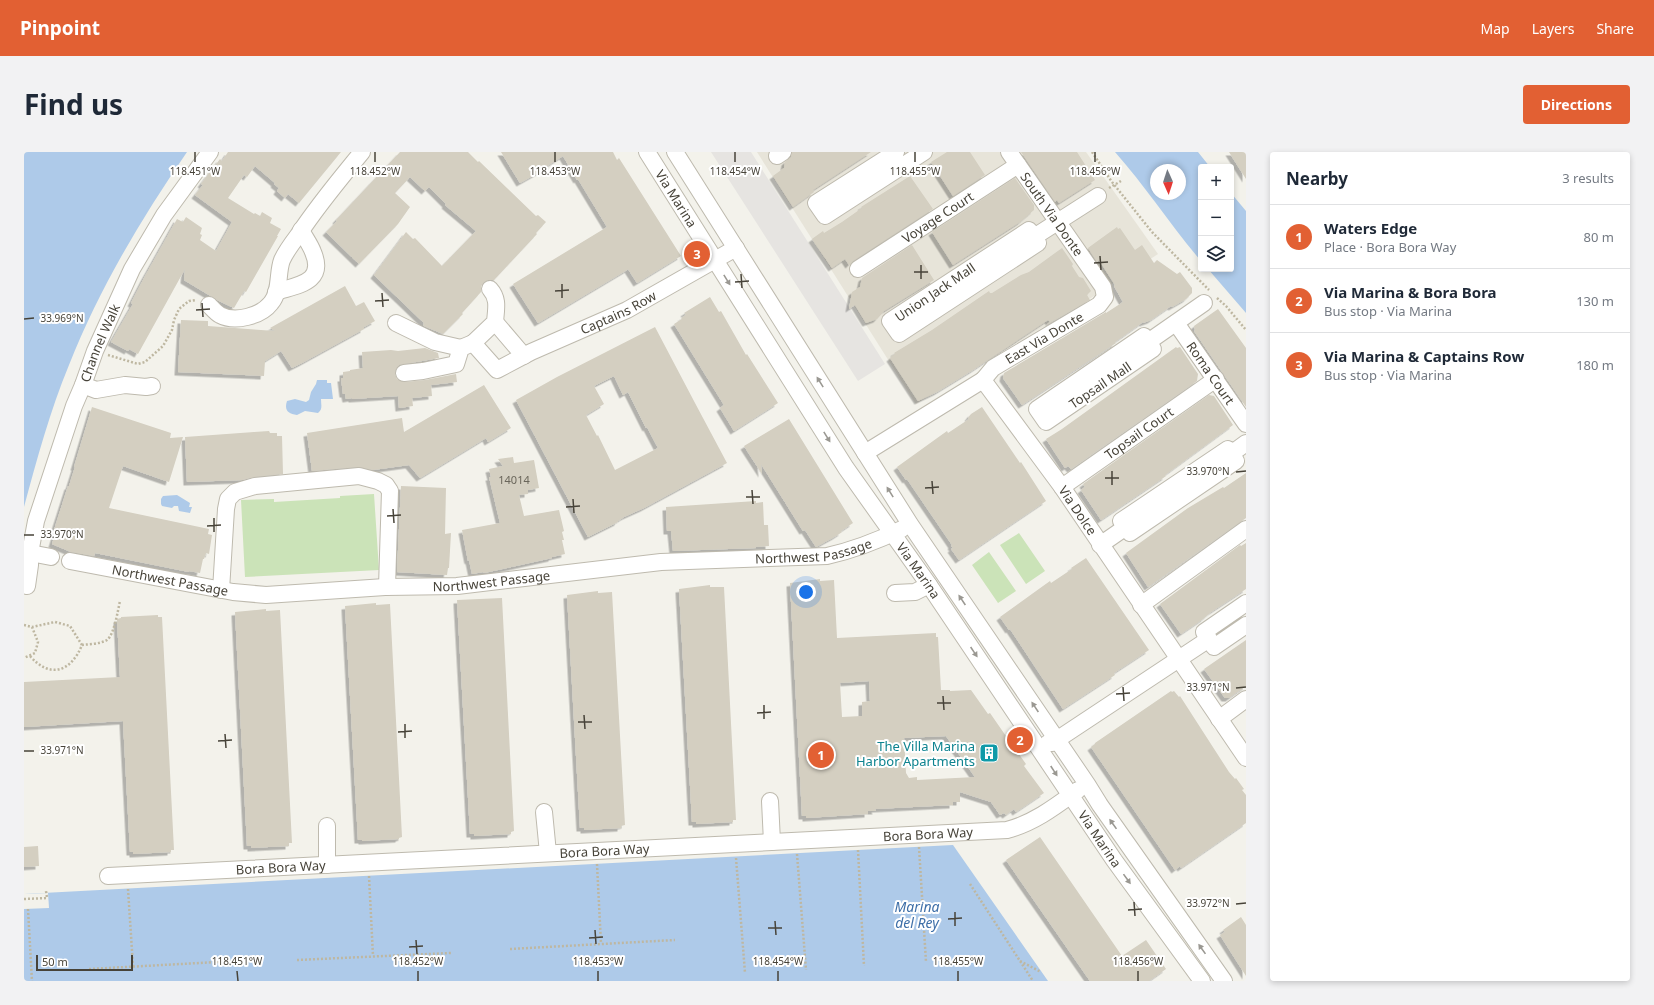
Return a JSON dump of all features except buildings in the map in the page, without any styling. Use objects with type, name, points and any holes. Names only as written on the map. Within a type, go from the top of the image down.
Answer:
[{"type":"street","name":"Channel Walk","points":[[27,586],[30,553],[36,521],[74,406],[95,351],[132,269],[164,215],[210,152]]},
{"type":"street","points":[[209,305],[221,316],[242,318],[260,312],[271,303],[276,292],[282,260],[301,230],[362,152]]},
{"type":"street","name":"Via Marina","points":[[648,152],[846,468],[929,584],[1114,860],[1202,981]]},
{"type":"street","name":"Via Marina","points":[[675,152],[910,524],[1100,805],[1224,981]]},
{"type":"street","points":[[896,152],[816,203],[825,216],[924,152]]},
{"type":"street","name":"South Via Donte","points":[[1009,152],[1103,287],[1105,297]]},
{"type":"street","name":"Voyage Court","points":[[858,269],[1018,165]]},
{"type":"street","name":"Union Jack Mall","points":[[1034,237],[1098,196]]},
{"type":"street","points":[[276,292],[308,282],[312,279],[316,261],[314,252],[301,230]]},
{"type":"street","name":"Union Jack Mall","points":[[1029,230],[1034,237],[1038,243],[899,334],[890,321],[1029,230]]},
{"type":"street","name":"Captains Row","points":[[467,346],[497,370],[524,356],[626,310],[736,248]]},
{"type":"street","points":[[404,373],[423,371],[456,364],[467,346],[495,322],[497,301],[490,288]]},
{"type":"street","name":"East Via Donte","points":[[983,380],[993,368],[1099,305],[1105,297]]},
{"type":"street","name":"Topsail Mall","points":[[1020,430],[1041,415],[1037,409],[1144,336],[1148,342],[1176,323],[1209,297]]},
{"type":"street","points":[[495,322],[524,356]]},
{"type":"street","points":[[396,323],[435,342],[467,346]]},
{"type":"street","name":"Roma Court","points":[[1176,323],[1246,424]]},
{"type":"street","name":"Topsail Court","points":[[1062,487],[1216,379]]},
{"type":"street","points":[[865,453],[983,380]]},
{"type":"street","name":"Via Dolce","points":[[983,380],[1062,487],[1177,659],[1246,758]]},
{"type":"street","points":[[83,385],[96,390],[125,385],[146,387],[152,386]]},
{"type":"street","points":[[1100,545],[1126,527],[1130,533],[1236,461],[1231,454],[1246,443]]},
{"type":"street","points":[[221,590],[226,508],[228,499],[235,492],[255,486],[359,476],[378,481],[386,485],[390,491],[387,587]]},
{"type":"street","name":"Northwest Passage","points":[[70,561],[221,590],[266,596],[387,587],[457,586],[662,562],[827,556],[851,551],[900,530],[910,524]]},
{"type":"street","points":[[1141,604],[1246,529]]},
{"type":"street","points":[[30,553],[51,557]]},
{"type":"street","points":[[895,593],[915,592],[929,584]]},
{"type":"street","points":[[1246,603],[1204,632],[1214,646],[1246,625]]},
{"type":"street","points":[[1029,733],[1043,743],[1052,743],[1209,639]]},
{"type":"street","points":[[1219,719],[1246,700]]},
{"type":"street","name":"Bora Bora Way","points":[[108,876],[1007,830],[1028,823],[1087,784]]},
{"type":"street","points":[[770,801],[772,842]]},
{"type":"street","points":[[544,812],[548,853]]},
{"type":"street","points":[[327,826],[328,865]]},
{"type":"path","points":[[1092,152],[1112,182],[1152,232],[1209,297],[1226,306],[1246,330]]},
{"type":"path","points":[[95,351],[138,364],[145,362],[163,346],[172,330],[179,309],[189,301],[197,300],[209,305]]},
{"type":"path","points":[[82,645],[98,643],[108,639],[112,631],[120,601]]},
{"type":"path","points":[[24,625],[32,627],[55,622],[70,626],[82,645]]},
{"type":"path","points":[[24,658],[35,653],[38,642],[32,627]]},
{"type":"path","points":[[30,656],[35,662],[46,669],[58,670],[70,665],[78,655],[82,645]]},
{"type":"path","points":[[919,846],[926,962]]},
{"type":"path","points":[[858,850],[864,966]]},
{"type":"path","points":[[797,853],[806,970]]},
{"type":"path","points":[[736,856],[745,973]]},
{"type":"path","points":[[597,864],[601,944]]},
{"type":"path","points":[[369,876],[373,956]]},
{"type":"path","points":[[970,884],[1034,981]]},
{"type":"path","points":[[128,888],[133,966]]},
{"type":"path","points":[[24,899],[47,898],[46,891]]},
{"type":"path","points":[[28,909],[32,981]]},
{"type":"path","points":[[510,949],[675,940]]},
{"type":"path","points":[[297,960],[451,953]]},
{"type":"path","points":[[89,968],[236,961]]},
{"type":"path","points":[[1020,961],[1041,972]]},
{"type":"shaded area","points":[[711,152],[751,152],[885,364],[858,381]]},
{"type":"shaded area","points":[[757,152],[1086,152],[1158,254],[1091,298],[916,404]]},
{"type":"green space","points":[[374,494],[379,570],[245,577],[241,500],[274,499],[274,502],[340,498],[340,496]]},
{"type":"green space","points":[[1019,533],[1045,571],[1026,584],[1000,545]]},
{"type":"green space","points":[[989,552],[1016,591],[998,603],[972,565]]},
{"type":"water","points":[[24,152],[187,152],[153,203],[122,255],[107,282],[81,337],[62,382],[50,417],[24,507]]},
{"type":"water","points":[[1115,152],[1198,152],[1208,164],[1198,164],[1198,257],[1153,200],[1186,200],[1186,164],[1150,164],[1150,196]]},
{"type":"water","points":[[1234,197],[1246,211],[1246,313],[1211,272],[1234,272]]},
{"type":"water","points":[[317,380],[327,380],[327,383],[331,383],[333,399],[321,399],[321,408],[318,413],[305,411],[297,415],[289,413],[286,409],[287,401],[295,399],[306,402],[309,400]]},
{"type":"water","points":[[177,495],[190,503],[189,507],[192,507],[190,513],[179,511],[178,506],[174,506],[172,508],[162,506],[161,499],[163,496]]},
{"type":"water","name":"Marina del Rey","points":[[953,845],[1048,981],[24,981],[24,894]]},
{"type":"pier","points":[[48,893],[49,908],[24,909],[24,894]]},
{"type":"place","name":"Via Marina & Captains Row","points":[[697,254]]},
{"type":"place","name":"Via Marina & Bora Bora","points":[[1020,740]]},
{"type":"place","name":"The Villa Marina Harbor Apartments","points":[[989,753]]},
{"type":"place","name":"Waters Edge","points":[[821,755]]}]
